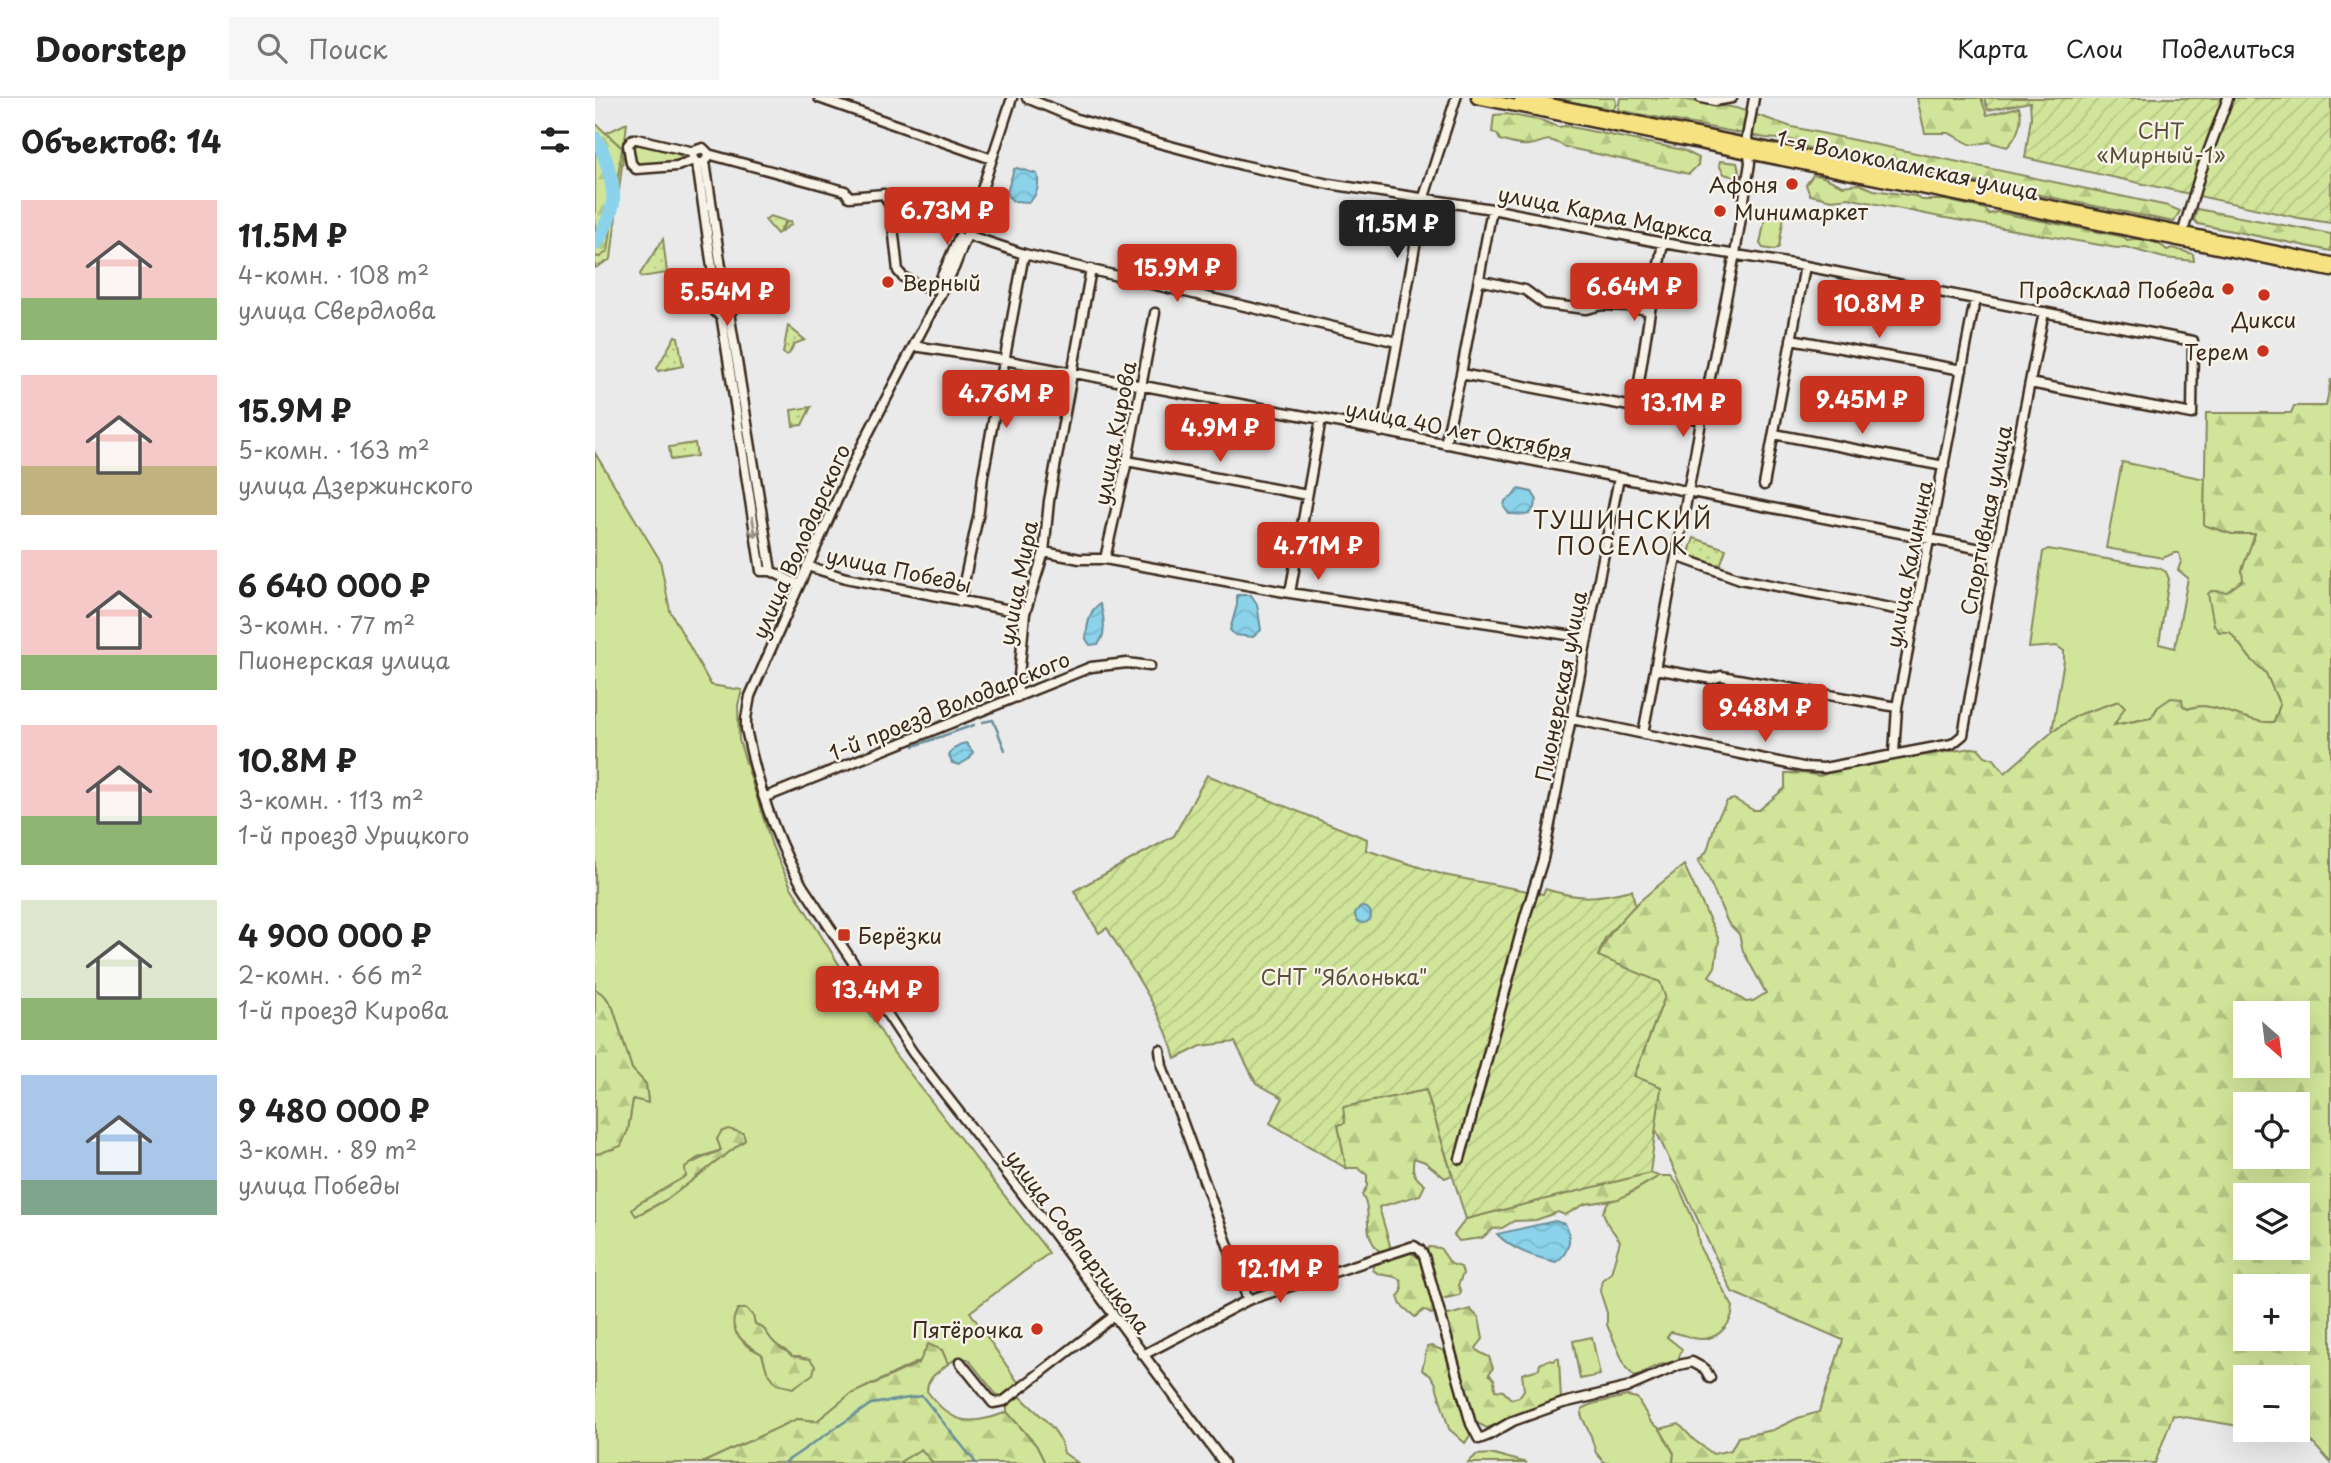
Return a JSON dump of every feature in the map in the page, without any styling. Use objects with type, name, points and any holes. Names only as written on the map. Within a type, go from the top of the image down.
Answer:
[{"type":"main road","name":"1-я Волоколамская улица","points":[[1477,98],[1749,148]]},
{"type":"main road","name":"1-я Волоколамская улица","points":[[1520,98],[1749,148],[2182,236],[2331,262]]},
{"type":"main road","name":"1-я Волоколамская улица","points":[[2182,236],[2331,271]]},
{"type":"street","points":[[819,98],[992,159]]},
{"type":"street","name":"улица Володарского","points":[[874,994],[792,868],[766,797],[746,729],[747,707],[857,455],[954,268],[1012,98]]},
{"type":"street","name":"улица Карла Маркса","points":[[1027,98],[1077,119],[1242,165],[1329,184],[1492,209],[2193,341],[2193,414],[2030,383]]},
{"type":"street","points":[[1381,432],[1424,197],[1456,98]]},
{"type":"street","points":[[1701,98],[1715,101],[1732,98]]},
{"type":"street","points":[[1643,734],[1748,184],[1747,129],[1752,98]]},
{"type":"street","points":[[2182,236],[2201,171],[2228,98]]},
{"type":"street","points":[[700,158],[677,166],[636,169],[631,163],[628,145],[633,139],[637,139],[700,158],[845,191],[849,197],[879,192],[884,194],[891,208],[898,271],[903,277],[929,290],[937,287],[959,237],[966,237],[1024,254],[1397,342]]},
{"type":"street","points":[[700,158],[721,294],[712,306],[725,313]]},
{"type":"street","points":[[1445,444],[1492,209]]},
{"type":"street","points":[[1635,408],[1663,243]]},
{"type":"street","points":[[960,601],[979,512],[983,476],[1024,254]]},
{"type":"street","points":[[1764,485],[1805,266]]},
{"type":"street","name":"улица Мира","points":[[1017,697],[1025,613],[1044,552],[1049,501],[1091,269]]},
{"type":"street","points":[[1479,280],[1525,290],[1544,304],[1586,309],[1602,305],[1629,306],[1650,311]]},
{"type":"street","points":[[721,294],[733,301],[725,313],[761,570],[771,571],[799,585]]},
{"type":"street","name":"улица Калинина","points":[[1894,753],[1898,707],[1975,300]]},
{"type":"street","name":"Спортивная улица","points":[[1894,753],[1952,744],[1963,735],[2044,312]]},
{"type":"street","points":[[725,313],[771,571]]},
{"type":"street","name":"улица Кирова","points":[[1105,559],[1127,461],[1154,313]]},
{"type":"street","points":[[1791,339],[1962,370]]},
{"type":"street","name":"улица 40 лет Октября","points":[[914,346],[1004,360],[1321,419],[1996,552]]},
{"type":"street","points":[[1461,374],[1702,420]]},
{"type":"street","points":[[1290,593],[1321,419]]},
{"type":"street","points":[[1774,434],[1944,466]]},
{"type":"street","points":[[1127,461],[1307,495]]},
{"type":"street","name":"Пионерская улица","points":[[1460,1159],[1543,859],[1619,478]]},
{"type":"street","points":[[1044,552],[1080,559],[1105,559],[1290,593],[1587,638]]},
{"type":"street","points":[[1676,556],[1740,579],[1916,613]]},
{"type":"street","name":"улица Победы","points":[[807,566],[846,578],[1025,613]]},
{"type":"street","name":"1-й проезд Володарского","points":[[766,797],[1091,667],[1127,663],[1150,666]]},
{"type":"street","points":[[1655,669],[1712,679],[1721,676],[1735,678],[1898,707]]},
{"type":"street","points":[[1572,719],[1803,767],[1824,768],[1894,753]]},
{"type":"street","name":"улица Совпартшкола","points":[[874,994],[905,1041],[1053,1233],[1224,1463]]},
{"type":"street","points":[[1160,1050],[1162,1066],[1248,1300]]},
{"type":"street","points":[[1143,1355],[1248,1300],[1414,1246],[1424,1256],[1471,1424],[1479,1438],[1513,1421],[1563,1403],[1626,1388],[1679,1365],[1692,1363],[1705,1369],[1710,1378]]},
{"type":"street","points":[[960,1362],[993,1403],[1004,1401],[1114,1316]]},
{"type":"green space","points":[[1553,98],[1615,98],[1616,104],[1613,110]]},
{"type":"green space","points":[[1620,98],[1673,98],[1736,108],[1792,127],[2168,206],[2180,211],[2174,222],[1808,148],[1792,140],[1766,138],[1618,110]]},
{"type":"green space","points":[[1917,98],[1981,98],[1987,115],[2019,107],[2019,129],[2007,147],[1989,142],[1971,145],[1949,133],[1925,133]]},
{"type":"green space","name":"СНТ «Мирный-1»","points":[[1984,98],[2331,98],[2331,223],[2025,158],[2031,118],[2030,102],[1988,110]]},
{"type":"green space","points":[[1506,114],[1543,121],[1558,127],[1566,126],[1683,150],[1699,158],[1698,165],[1689,174],[1565,147],[1549,140],[1528,145],[1510,143],[1500,140],[1497,134],[1492,132],[1494,115]]},
{"type":"green space","points":[[595,123],[622,148],[608,251],[600,257],[595,256]]},
{"type":"green space","points":[[627,123],[611,259],[595,268],[595,256],[600,257],[619,145],[606,133]]},
{"type":"green space","points":[[638,143],[676,153],[686,160],[659,167],[637,165],[632,162],[633,149]]},
{"type":"green space","points":[[1720,161],[1737,163],[1741,179],[1724,174],[1719,165]]},
{"type":"green space","points":[[1813,175],[1843,186],[1859,184],[1874,190],[1915,196],[1922,200],[1945,200],[1985,209],[1989,214],[1996,212],[2124,237],[2127,240],[2149,240],[2167,250],[2172,248],[2193,254],[2194,261],[2164,258],[2125,247],[2117,248],[1940,217],[1848,198],[1832,200],[1810,195],[1806,185]]},
{"type":"green space","points":[[896,198],[915,203],[907,217],[894,205]]},
{"type":"green space","points":[[2197,209],[2331,234],[2331,251],[2198,224],[2194,220]]},
{"type":"green space","points":[[1769,210],[1782,212],[1784,216],[1779,247],[1775,250],[1763,248],[1760,244],[1766,213]]},
{"type":"green space","points":[[770,216],[786,221],[779,232],[787,222],[791,221],[792,224],[777,234],[765,220]]},
{"type":"green space","points":[[663,239],[667,273],[641,277],[640,274]]},
{"type":"green space","points":[[788,326],[805,340],[794,344],[786,355],[783,353]]},
{"type":"green space","points":[[675,336],[678,337],[683,366],[658,371],[657,368]]},
{"type":"green space","points":[[2331,379],[2331,1463],[2310,1440],[2310,1365],[2233,1365],[2233,1425],[2173,1415],[2155,1463],[1673,1463],[1674,1453],[1660,1429],[1679,1424],[1713,1454],[1731,1450],[1738,1437],[1773,1430],[1819,1412],[1843,1340],[1732,1292],[1655,1129],[1661,1087],[1634,1077],[1665,996],[1598,957],[1613,929],[1647,895],[1684,865],[1719,940],[1715,967],[1709,976],[1746,1002],[1753,1001],[1766,993],[1743,951],[1739,934],[1728,923],[1698,861],[1707,851],[1716,821],[1727,801],[1734,799],[1753,810],[1759,810],[1785,788],[1785,773],[1820,776],[1843,768],[1972,748],[1979,749],[1985,756],[1994,759],[2005,773],[2052,732],[2078,715],[2119,701],[2125,707],[2114,725],[2151,718],[2158,707],[2171,698],[2182,699],[2183,706],[2188,709],[2208,707],[2253,720],[2274,722],[2280,705],[2266,673],[2230,632],[2219,632],[2214,625],[2208,594],[2211,591],[2227,592],[2243,580],[2242,570],[2255,534],[2232,534],[2204,525],[2206,413],[2291,413],[2294,406],[2326,406]]},
{"type":"green space","points":[[1054,381],[1064,383],[1060,405],[1050,403]]},
{"type":"green space","points":[[811,407],[802,425],[793,426],[791,410]]},
{"type":"green space","points":[[695,443],[697,456],[671,460],[669,447]]},
{"type":"green space","points":[[595,453],[660,560],[670,611],[711,685],[742,690],[738,705],[739,740],[772,846],[791,887],[894,1053],[1049,1253],[970,1312],[1024,1391],[1020,1396],[1053,1428],[1064,1453],[1078,1463],[1045,1463],[1036,1445],[1007,1412],[1007,1408],[968,1359],[957,1358],[948,1364],[942,1350],[849,1395],[817,1421],[797,1419],[702,1463],[595,1463],[595,1152],[614,1149],[628,1130],[633,1099],[648,1102],[646,1084],[632,1069],[613,1008],[605,996],[595,989]],"holes":[[[735,1131],[743,1134],[745,1140],[669,1198],[643,1213],[638,1204],[687,1176],[692,1162],[721,1150],[717,1139]],[[753,1316],[755,1324],[763,1328],[779,1347],[792,1356],[801,1356],[767,1371],[762,1354],[747,1346],[736,1333]]]},
{"type":"green space","points":[[2122,462],[2205,479],[2204,525],[2232,534],[2255,534],[2242,570],[2244,580],[2227,592],[2211,591],[2214,625],[2230,632],[2266,673],[2280,705],[2274,722],[2253,720],[2208,707],[2188,709],[2183,706],[2158,707],[2151,718],[2112,725],[2119,701],[2078,715],[2052,732],[2064,651],[2057,646],[2029,648],[2043,552],[2048,549],[2159,568],[2166,572],[2169,579],[2159,644],[2175,648],[2188,578],[2178,570],[2181,562],[2179,553],[2163,558],[2106,548]]},
{"type":"green space","points":[[1694,538],[1726,549],[1720,566],[1688,555]]},
{"type":"green space","name":"СНТ \"Яблонька\"","points":[[1207,775],[1367,839],[1366,850],[1444,875],[1543,894],[1545,889],[1588,897],[1632,890],[1635,905],[1605,938],[1598,956],[1660,982],[1665,996],[1634,1076],[1661,1087],[1650,1173],[1466,1219],[1426,1090],[1343,1107],[1345,1123],[1338,1125],[1346,1168],[1270,1123],[1283,1098],[1256,1083],[1235,1042],[1201,1046],[1175,1059],[1163,1025],[1146,992],[1107,928],[1099,933],[1074,891],[1174,836]]},
{"type":"green space","points":[[595,989],[605,996],[613,1008],[632,1069],[646,1084],[648,1103],[633,1099],[628,1130],[621,1146],[597,1154],[595,1152]]},
{"type":"green space","points":[[1426,1090],[1452,1175],[1445,1178],[1425,1162],[1414,1158],[1414,1173],[1425,1185],[1420,1195],[1379,1207],[1391,1249],[1379,1251],[1370,1236],[1367,1209],[1362,1195],[1367,1186],[1367,1175],[1358,1168],[1346,1168],[1338,1125],[1343,1107]]},
{"type":"green space","points":[[728,1129],[743,1133],[745,1140],[669,1198],[636,1216],[632,1210],[638,1204],[686,1176],[685,1168],[690,1164],[721,1150],[717,1139],[721,1132]]},
{"type":"green space","points":[[1650,1173],[1659,1176],[1619,1199],[1585,1204],[1565,1215],[1558,1212],[1536,1220],[1514,1221],[1502,1228],[1493,1229],[1482,1238],[1459,1241],[1454,1235],[1466,1219]]},
{"type":"green space","points":[[1659,1176],[1671,1176],[1678,1185],[1696,1226],[1700,1248],[1733,1307],[1726,1327],[1715,1336],[1701,1339],[1671,1332],[1667,1337],[1682,1349],[1678,1360],[1656,1366],[1635,1377],[1626,1368],[1607,1325],[1607,1313],[1600,1291],[1602,1280],[1611,1273],[1620,1241],[1607,1223],[1603,1212],[1608,1202],[1629,1194]]},
{"type":"green space","points":[[1429,1247],[1440,1248],[1451,1264],[1461,1267],[1463,1274],[1458,1285],[1461,1292],[1459,1295],[1441,1299],[1427,1250]]},
{"type":"green space","points":[[1411,1253],[1420,1259],[1435,1312],[1431,1314],[1424,1310],[1415,1317],[1401,1305],[1398,1297],[1402,1291],[1401,1280],[1373,1270],[1375,1264]]},
{"type":"green space","points":[[738,1309],[747,1309],[755,1324],[763,1328],[774,1342],[792,1356],[810,1359],[815,1366],[813,1374],[793,1388],[777,1384],[767,1371],[762,1354],[738,1336],[733,1323]]},
{"type":"green space","points":[[1470,1309],[1479,1318],[1483,1339],[1476,1348],[1489,1357],[1493,1368],[1489,1374],[1494,1379],[1495,1390],[1503,1391],[1511,1399],[1519,1397],[1524,1390],[1522,1374],[1539,1369],[1540,1364],[1557,1358],[1561,1400],[1487,1428],[1477,1423],[1445,1316]]},
{"type":"green space","points":[[1592,1337],[1600,1375],[1580,1379],[1573,1341]]},
{"type":"green space","points":[[928,1344],[942,1350],[948,1364],[933,1376],[928,1384],[927,1391],[936,1402],[962,1420],[982,1420],[1007,1412],[1036,1445],[1045,1463],[933,1463],[921,1449],[898,1463],[702,1463],[797,1419],[817,1421],[849,1395],[919,1363]]},
{"type":"green space","points":[[1427,1347],[1445,1351],[1471,1434],[1465,1443],[1449,1429],[1435,1382],[1422,1370]]},
{"type":"green space","points":[[1627,1396],[1637,1398],[1651,1422],[1660,1429],[1674,1454],[1673,1463],[1605,1463],[1596,1453],[1581,1415],[1582,1409]]},
{"type":"green space","points":[[921,1449],[933,1463],[898,1463]]},
{"type":"green space","points":[[1494,1454],[1527,1463],[1468,1463],[1476,1455]]},
{"type":"water","points":[[1014,169],[1037,174],[1037,190],[1029,202],[1013,201],[1008,196]]},
{"type":"water","points":[[1518,489],[1532,492],[1537,500],[1527,515],[1509,514],[1504,507],[1505,501]]},
{"type":"water","points":[[1237,595],[1251,595],[1257,604],[1261,630],[1253,637],[1235,635],[1230,630]]},
{"type":"water","points":[[1100,604],[1103,636],[1098,644],[1090,645],[1086,639],[1088,624],[1093,610]]},
{"type":"water","points":[[966,743],[973,752],[969,759],[959,765],[952,763],[949,756],[952,751]]},
{"type":"water","points":[[1360,907],[1366,907],[1371,915],[1369,921],[1360,923],[1355,918],[1355,912]]},
{"type":"water","points":[[1555,1221],[1565,1224],[1569,1240],[1564,1254],[1556,1262],[1524,1252],[1497,1234]]},
{"type":"waterway","points":[[595,138],[606,160],[613,196],[608,219],[595,244]]},
{"type":"waterway","points":[[983,722],[993,720],[1005,750]]},
{"type":"waterway","points":[[914,746],[974,725]]},
{"type":"waterway","points":[[784,1463],[871,1404],[922,1396],[976,1463]]},
{"type":"place","name":"Афоня","points":[[1792,184]]},
{"type":"place","name":"Минимаркет","points":[[1720,211]]},
{"type":"place","name":"Верный","points":[[888,282]]},
{"type":"place","name":"Продсклад Победа","points":[[2228,289]]},
{"type":"place","name":"Дикси","points":[[2264,295]]},
{"type":"place","name":"Терем","points":[[2263,351]]},
{"type":"place","name":"Берёзки","points":[[844,935]]},
{"type":"place","name":"Пятёрочка","points":[[1037,1329]]},
{"type":"district","name":"ТУШИНСКИЙ ПОСЕЛОК","points":[[1623,532]]}]
